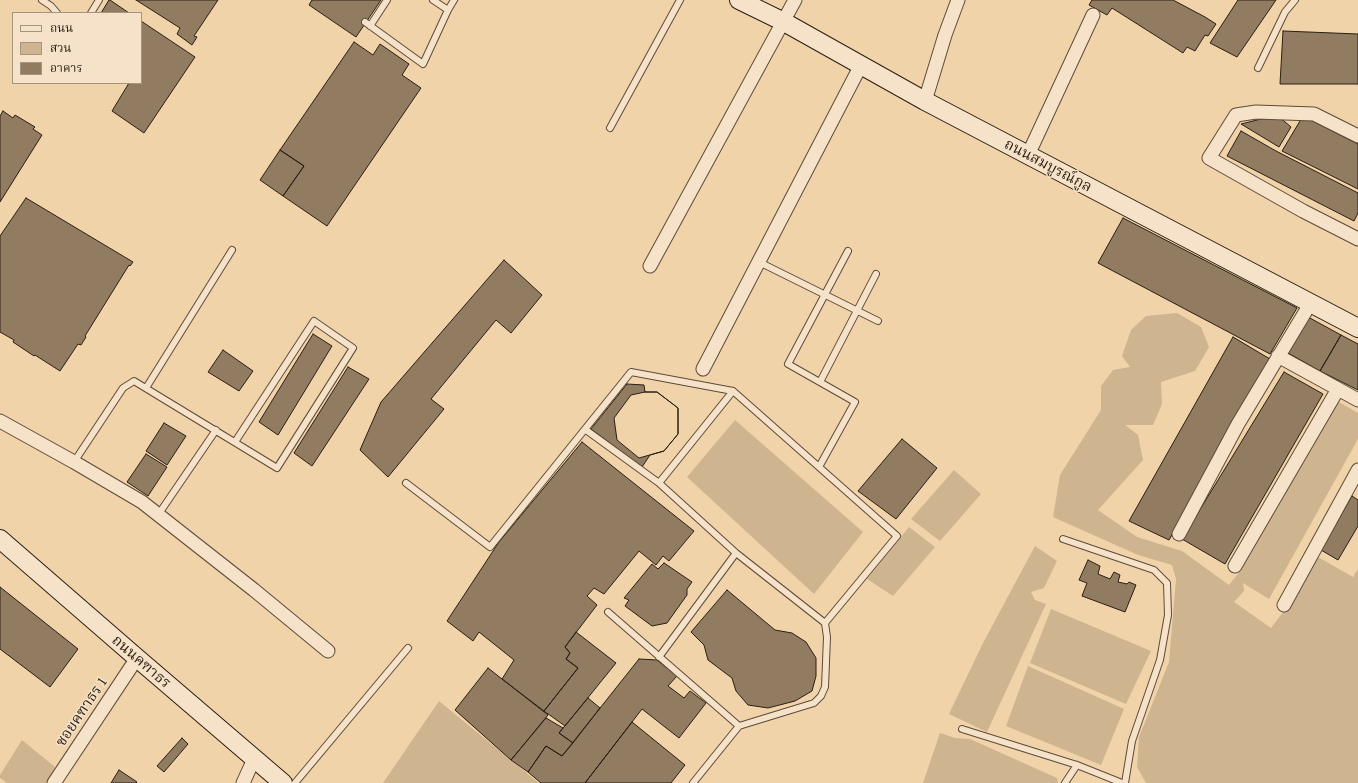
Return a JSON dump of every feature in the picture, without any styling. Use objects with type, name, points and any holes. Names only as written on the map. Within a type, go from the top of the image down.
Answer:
[{"type":"street","name":"ถนนสมบูรณ์กูล","points":[[739,0],[784,22],[925,101],[1310,304],[1357,324]]},
{"type":"street","points":[[650,266],[795,0]]},
{"type":"street","points":[[925,101],[945,35],[958,0]]},
{"type":"street","points":[[1028,155],[1093,15]]},
{"type":"street","points":[[703,370],[861,65]]},
{"type":"street","points":[[1358,136],[1314,114],[1256,112],[1236,115],[1209,158],[1358,240]]},
{"type":"street","points":[[1179,534],[1238,424],[1310,304]]},
{"type":"street","points":[[1278,356],[1358,400]]},
{"type":"street","points":[[1234,566],[1338,389]]},
{"type":"street","points":[[0,421],[142,502],[254,590],[328,651]]},
{"type":"street","points":[[1284,605],[1358,470]]},
{"type":"street","name":"ถนนคฑาธร","points":[[0,539],[136,658],[283,783]]},
{"type":"street","name":"ซอยคฑาธร 1","points":[[54,783],[136,658]]},
{"type":"street","points":[[243,783],[254,759]]},
{"type":"lane","points":[[42,0],[51,6],[56,12]]},
{"type":"lane","points":[[92,12],[99,0]]},
{"type":"lane","points":[[387,0],[368,24],[423,64],[454,0]]},
{"type":"lane","points":[[433,0],[448,10]]},
{"type":"lane","points":[[610,128],[680,0]]},
{"type":"lane","points":[[1258,68],[1285,12],[1295,0]]},
{"type":"lane","points":[[146,388],[232,250]]},
{"type":"lane","points":[[819,467],[855,402],[788,364],[848,251]]},
{"type":"lane","points":[[759,262],[858,309],[878,321]]},
{"type":"lane","points":[[820,382],[876,274]]},
{"type":"lane","points":[[74,462],[123,388],[134,380],[277,468],[353,348],[314,321],[235,442]]},
{"type":"lane","points":[[406,483],[490,547],[632,372],[733,391],[897,536],[825,623]]},
{"type":"lane","points":[[659,483],[733,391]]},
{"type":"lane","points":[[158,515],[216,430]]},
{"type":"lane","points":[[586,430],[659,483],[736,552],[825,623],[827,637],[825,687],[821,696],[814,703],[739,726],[694,783]]},
{"type":"lane","points":[[1063,539],[1154,570],[1167,584],[1168,615],[1160,660],[1132,741],[1125,783]]},
{"type":"lane","points":[[659,657],[736,552]]},
{"type":"lane","points":[[608,612],[739,726]]},
{"type":"lane","points":[[295,783],[408,648]]},
{"type":"lane","points":[[962,729],[1077,765],[1122,783]]},
{"type":"lane","points":[[1065,783],[1077,765]]},
{"type":"green space","points":[[1177,313],[1201,327],[1209,347],[1195,371],[1161,382],[1162,404],[1153,425],[1125,425],[1138,435],[1143,460],[1098,510],[1137,537],[1182,551],[1229,585],[1241,570],[1337,401],[1358,413],[1358,439],[1269,599],[1243,583],[1244,591],[1234,602],[1271,628],[1283,612],[1287,611],[1318,557],[1353,577],[1358,569],[1358,783],[1146,783],[1137,767],[1139,737],[1169,662],[1176,579],[1172,565],[1138,555],[1053,517],[1060,475],[1101,410],[1101,386],[1113,370],[1130,367],[1122,356],[1131,330],[1146,316]]},
{"type":"green space","points":[[735,420],[863,532],[814,594],[687,477]]},
{"type":"green space","points":[[954,470],[981,494],[940,541],[911,519]]},
{"type":"green space","points":[[909,527],[935,547],[893,596],[867,579]]},
{"type":"green space","points":[[1035,546],[1057,561],[1044,588],[1031,592],[1035,600],[1046,604],[987,732],[949,714],[982,645]]},
{"type":"green space","points":[[1051,609],[1151,651],[1126,704],[1030,663]]},
{"type":"green space","points":[[1028,666],[1124,709],[1101,765],[1006,726]]},
{"type":"green space","points":[[439,701],[539,783],[383,783]]},
{"type":"green space","points":[[940,733],[955,738],[970,739],[1057,778],[1058,783],[923,783]]},
{"type":"green space","points":[[22,740],[55,767],[46,783],[5,783],[6,782],[0,778],[0,775]]},
{"type":"building","points":[[110,0],[128,12],[102,12]]},
{"type":"building","points":[[136,0],[218,0],[194,36],[197,37],[192,45],[177,34],[180,28]]},
{"type":"building","points":[[312,0],[381,0],[356,37],[309,5]]},
{"type":"building","points":[[1092,0],[1173,0],[1216,24],[1208,36],[1205,35],[1195,51],[1187,47],[1183,53],[1112,8],[1107,15],[1089,5]]},
{"type":"building","points":[[1238,0],[1276,0],[1237,57],[1210,43]]},
{"type":"building","points":[[142,22],[195,57],[144,133],[112,111],[128,84],[142,84]]},
{"type":"building","points":[[1283,31],[1358,34],[1358,84],[1280,84]]},
{"type":"building","points":[[354,42],[373,55],[380,44],[409,64],[402,75],[421,88],[327,226],[283,196],[304,166],[280,150]]},
{"type":"building","points":[[3,111],[13,118],[15,115],[35,127],[33,129],[42,135],[0,202],[0,116]]},
{"type":"building","points":[[1277,115],[1291,127],[1279,147],[1241,124]]},
{"type":"building","points":[[1303,116],[1358,144],[1358,189],[1282,151]]},
{"type":"building","points":[[1241,131],[1276,151],[1358,193],[1358,213],[1354,221],[1227,156]]},
{"type":"building","points":[[280,150],[304,166],[283,196],[260,180]]},
{"type":"building","points":[[26,198],[133,262],[130,266],[129,265],[85,336],[86,337],[81,345],[78,344],[60,371],[35,355],[34,356],[13,342],[14,340],[0,332],[0,236]]},
{"type":"building","points":[[1123,218],[1297,308],[1270,354],[1098,263]]},
{"type":"building","points":[[504,260],[542,295],[511,333],[496,320],[431,399],[444,409],[388,477],[360,450],[381,402]]},
{"type":"building","points":[[1308,317],[1341,335],[1320,371],[1288,353]]},
{"type":"building","points":[[313,334],[332,346],[278,435],[259,422]]},
{"type":"building","points":[[1341,335],[1358,344],[1358,390],[1320,371]]},
{"type":"building","points":[[1233,337],[1270,359],[1169,540],[1129,521]]},
{"type":"building","points":[[223,350],[253,371],[239,391],[208,372]]},
{"type":"building","points":[[348,367],[369,379],[312,466],[294,453]]},
{"type":"building","points":[[1284,372],[1323,394],[1225,564],[1182,539]]},
{"type":"building","points":[[627,384],[644,385],[645,392],[657,392],[678,408],[678,434],[664,451],[650,455],[642,467],[591,429]]},
{"type":"building","points":[[645,392],[657,392],[678,408],[678,434],[664,451],[639,458],[617,440],[614,418],[631,395]]},
{"type":"building","points":[[164,423],[186,436],[167,465],[146,451]]},
{"type":"building","points":[[902,439],[937,468],[896,519],[858,491]]},
{"type":"building","points":[[582,442],[694,531],[669,561],[663,556],[656,565],[639,551],[604,594],[594,588],[587,596],[597,605],[565,647],[570,653],[566,659],[578,668],[544,711],[502,679],[514,660],[479,632],[473,641],[447,621],[499,542]]},
{"type":"building","points":[[146,454],[167,467],[148,496],[127,482]]},
{"type":"building","points":[[1352,496],[1358,500],[1358,526],[1338,560],[1321,550]]},
{"type":"building","points":[[1088,560],[1100,566],[1098,574],[1110,579],[1114,572],[1120,575],[1118,582],[1127,584],[1129,582],[1136,585],[1125,612],[1082,596],[1087,583],[1079,580]]},
{"type":"building","points":[[664,563],[692,582],[687,589],[687,595],[667,623],[652,626],[625,606],[629,600],[624,598],[652,564],[658,569]]},
{"type":"building","points":[[0,587],[78,649],[50,687],[0,649]]},
{"type":"building","points":[[727,590],[775,630],[792,633],[806,642],[816,658],[816,676],[812,691],[795,701],[768,708],[748,705],[736,691],[732,678],[708,660],[704,645],[691,632]]},
{"type":"building","points":[[576,632],[616,663],[565,726],[544,711],[578,668],[566,659],[570,653],[565,647]]},
{"type":"building","points":[[639,659],[657,660],[677,676],[668,686],[684,698],[690,691],[706,703],[679,738],[642,709],[585,783],[541,783],[528,772],[546,746],[562,756]]},
{"type":"building","points":[[488,668],[548,715],[511,760],[455,710]]},
{"type":"building","points":[[588,698],[600,708],[573,743],[559,733]]},
{"type":"building","points":[[546,718],[563,728],[559,733],[573,743],[562,756],[546,746],[528,772],[511,760]]},
{"type":"building","points":[[632,722],[685,765],[671,783],[585,783]]},
{"type":"building","points":[[182,738],[188,744],[164,772],[157,766]]},
{"type":"building","points":[[119,770],[137,782],[111,783]]}]
